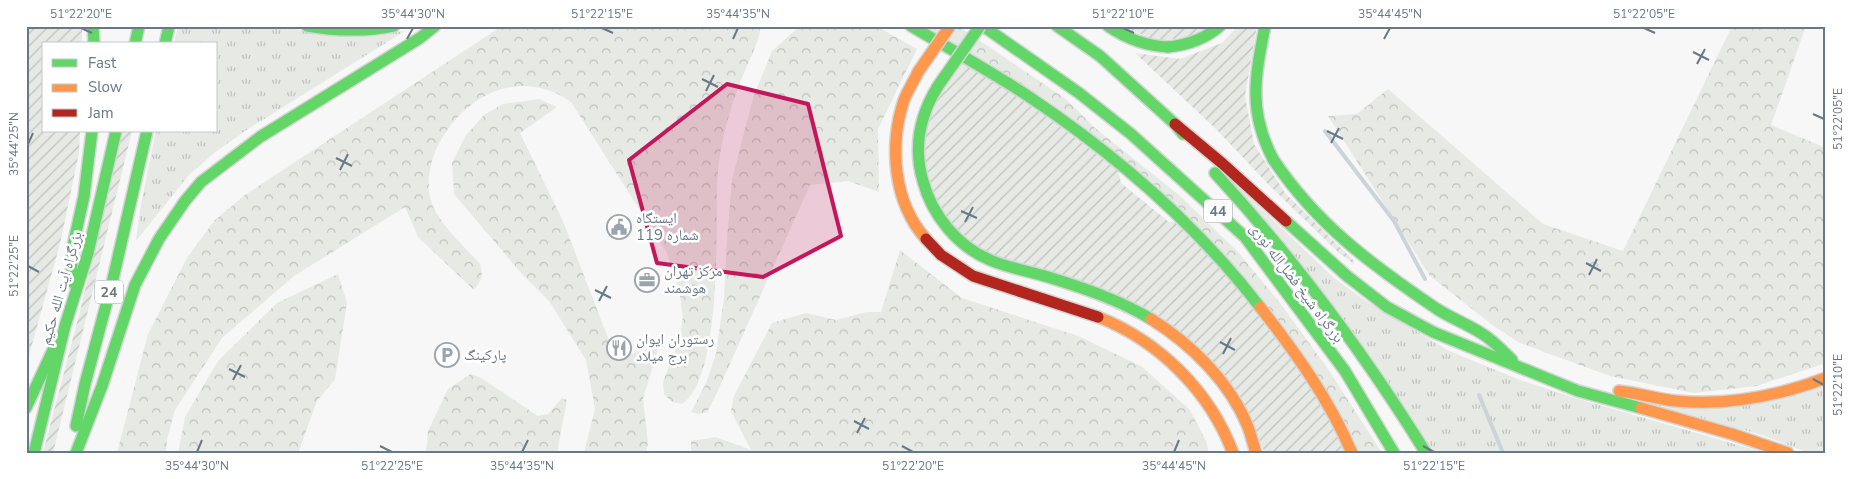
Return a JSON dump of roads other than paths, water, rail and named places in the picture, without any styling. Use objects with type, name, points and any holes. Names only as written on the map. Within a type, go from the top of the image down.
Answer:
[{"type":"main road","points":[[93,26],[94,42]]},
{"type":"main road","points":[[135,42],[139,26]]},
{"type":"main road","points":[[166,42],[169,26]]},
{"type":"main road","points":[[307,26],[340,32],[394,26]]},
{"type":"main road","points":[[76,453],[102,386],[122,318],[135,286],[159,239],[201,182],[260,137],[420,38],[435,26]]},
{"type":"main road","points":[[911,26],[969,59],[1029,97],[1111,158],[1208,246],[1240,282],[1286,340],[1318,386],[1342,429],[1352,453]]},
{"type":"main road","points":[[950,26],[918,72],[906,94],[899,113],[894,148],[895,166],[904,203],[926,240],[939,254],[968,274],[1108,321],[1124,329],[1163,356],[1188,377],[1217,414],[1233,453]]},
{"type":"main road","points":[[981,26],[929,100],[921,123],[918,147],[919,164],[921,176],[932,205],[950,232],[976,254],[1117,302],[1144,315],[1168,331],[1210,369],[1229,392],[1248,427],[1256,453]]},
{"type":"main road","name":"بزرگراه شیخ فضل‌الله نوری","points":[[981,26],[1079,93],[1131,134],[1245,237],[1345,371],[1394,453]]},
{"type":"main road","name":"بزرگراه شیخ فضل‌الله نوری","points":[[1057,26],[1100,56],[1175,124],[1214,172],[1257,216],[1356,344],[1426,453]]},
{"type":"main road","points":[[1108,26],[1137,43],[1153,47],[1187,45],[1210,36],[1220,26]]},
{"type":"main road","points":[[1265,26],[1255,85],[1255,115],[1265,145],[1281,173],[1303,200],[1333,230],[1373,263],[1442,312],[1487,336],[1523,370]]},
{"type":"main road","points":[[1175,124],[1223,164],[1347,276],[1387,306],[1433,332],[1578,391],[1732,434],[1788,453]]},
{"type":"main road","points":[[70,306],[73,246],[84,196],[92,132]]},
{"type":"main road","name":"بزرگراه آیت الله حکیم","points":[[34,453],[70,306],[88,253],[116,132]]},
{"type":"main road","name":"24","points":[[70,453],[147,132]]},
{"type":"main road","points":[[1108,321],[1117,302]]},
{"type":"main road","points":[[26,408],[65,326]]},
{"type":"main road","points":[[1578,391],[1625,391],[1676,401],[1711,402],[1774,395],[1826,378]]},
{"type":"waterway","points":[[1325,131],[1394,221],[1425,279]]},
{"type":"waterway","points":[[1479,395],[1503,453]]},
{"type":"place","name":"ایستگاه شماره 119","points":[[619,227]]},
{"type":"place","name":"مرکز تهران هوشمند","points":[[647,280]]},
{"type":"place","name":"رستوران ایوان برج میلاد","points":[[619,348]]},
{"type":"place","name":"پارکینگ","points":[[447,355]]}]
